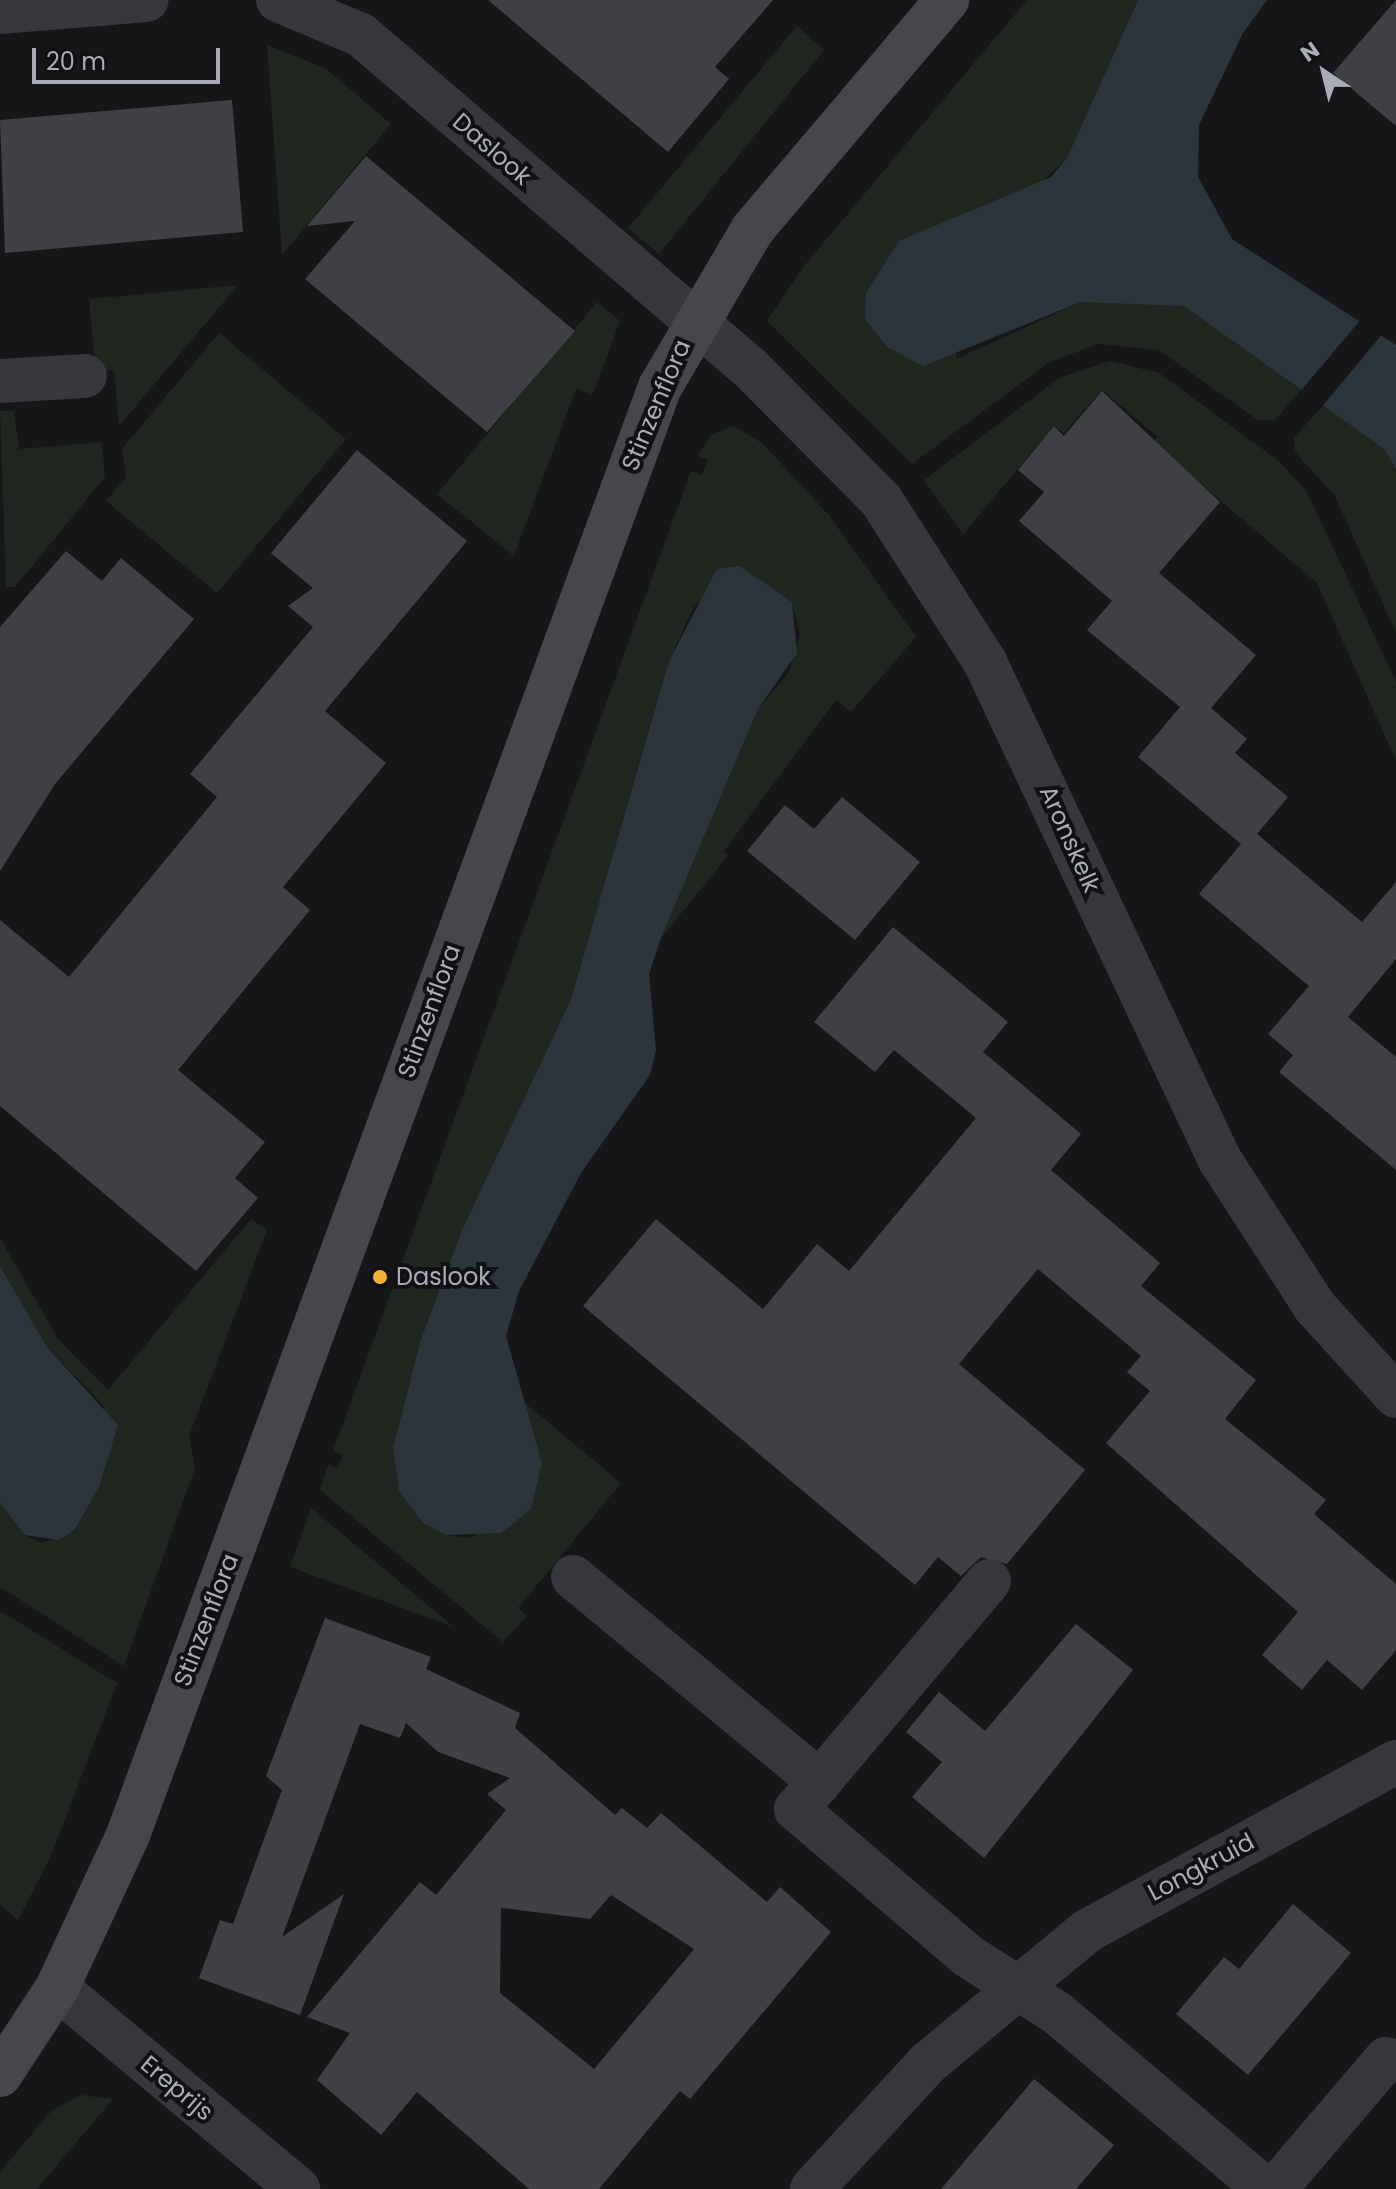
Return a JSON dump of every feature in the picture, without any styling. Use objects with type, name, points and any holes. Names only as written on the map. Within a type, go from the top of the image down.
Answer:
[{"type":"street","points":[[0,12],[147,0]]},
{"type":"street","name":"Stinzenflora","points":[[0,2075],[57,1988],[128,1835],[503,801],[660,387],[693,319],[752,230],[947,0]]},
{"type":"street","name":"Daslook","points":[[289,1],[361,35],[693,319]]},
{"type":"street","name":"Aronskelk","points":[[693,319],[881,500],[950,601],[1034,759],[1220,1160],[1315,1307],[1396,1396]]},
{"type":"street","points":[[0,381],[85,376]]},
{"type":"street","points":[[573,1577],[820,1782]]},
{"type":"street","points":[[989,1581],[796,1809],[968,1956],[1013,1985],[1265,2189]]},
{"type":"street","name":"Longkruid","points":[[812,2189],[928,2063],[1013,1985],[1158,1889],[1396,1762]]},
{"type":"street","name":"Ereprijs","points":[[57,1988],[298,2189]]},
{"type":"street","points":[[1275,2189],[1386,2059]]},
{"type":"shaded area","points":[[1027,0],[1138,0],[1067,158],[1032,191],[981,210],[956,359],[1081,302],[1162,301],[1184,306],[1301,390],[1275,420],[1259,421],[1159,350],[1097,344],[1048,363],[912,464],[767,321],[804,266]]},
{"type":"shaded area","points":[[1138,0],[1267,0],[1243,33],[1199,125],[1198,177],[1232,239],[1396,345],[1396,469],[1384,449],[1184,306],[1081,302],[923,366],[887,347],[865,319],[866,293],[899,241],[1051,177],[1067,158]]},
{"type":"shaded area","points":[[797,26],[824,50],[659,254],[628,228]]},
{"type":"shaded area","points":[[267,45],[325,68],[391,124],[282,255]]},
{"type":"shaded area","points":[[238,285],[119,426],[114,370],[96,371],[89,299]]},
{"type":"shaded area","points":[[597,302],[620,321],[593,394],[576,389],[514,556],[437,494]]},
{"type":"shaded area","points":[[219,333],[346,439],[217,593],[106,501],[126,477],[122,449]]},
{"type":"shaded area","points":[[1110,361],[1159,373],[1280,462],[1307,492],[1396,682],[1396,761],[1317,583],[1152,442],[1158,437],[1102,390],[1064,433],[1054,426],[963,534],[924,480],[1059,378]]},
{"type":"shaded area","points":[[1323,405],[1384,449],[1396,469],[1396,633],[1335,496],[1295,452],[1294,438]]},
{"type":"shaded area","points":[[0,411],[14,411],[19,449],[102,442],[105,477],[15,587],[6,587]]},
{"type":"shaded area","points":[[734,426],[762,443],[828,514],[916,637],[851,712],[836,700],[724,851],[728,856],[661,938],[758,709],[789,672],[800,635],[792,602],[740,566],[693,608],[669,661],[571,999],[462,1230],[421,1339],[393,1448],[423,1522],[446,1535],[472,1538],[542,1463],[520,1399],[621,1483],[518,1608],[527,1616],[503,1642],[320,1490],[328,1465],[338,1468],[343,1455],[333,1451],[691,471],[702,475],[708,460],[698,456],[712,434]]},
{"type":"shaded area","points":[[740,566],[792,602],[797,653],[758,709],[661,938],[649,974],[656,1050],[650,1075],[581,1173],[519,1291],[506,1336],[542,1463],[531,1509],[501,1533],[446,1535],[423,1523],[399,1491],[393,1448],[421,1339],[462,1230],[571,999],[669,661],[717,569]]},
{"type":"shaded area","points":[[251,1219],[267,1230],[189,1436],[195,1468],[124,1666],[0,1587],[0,1503],[25,1535],[41,1543],[75,1531],[99,1487],[104,1406],[47,1347],[0,1266],[0,1238],[58,1339],[108,1390]]},
{"type":"shaded area","points":[[0,1266],[47,1347],[118,1425],[99,1487],[75,1530],[59,1540],[25,1535],[0,1503]]},
{"type":"shaded area","points":[[311,1508],[454,1627],[290,1567]]},
{"type":"shaded area","points":[[0,1611],[117,1683],[51,1856],[18,1920],[0,1905]]},
{"type":"shaded area","points":[[81,2095],[113,2099],[37,2189],[0,2189],[0,2172],[51,2111]]},
{"type":"pier","points":[[1362,318],[1384,332],[1321,408],[1299,393]]},
{"type":"building","points":[[488,0],[773,0],[715,67],[729,79],[668,152]]},
{"type":"building","points":[[1396,0],[1396,126],[1333,73]]},
{"type":"building","points":[[232,100],[243,232],[5,253],[0,120]]},
{"type":"building","points":[[366,156],[575,331],[487,432],[305,279],[355,221],[307,226]]},
{"type":"building","points":[[1102,391],[1220,502],[1159,573],[1256,655],[1211,708],[1247,739],[1235,753],[1288,797],[1257,834],[1362,922],[1396,882],[1396,959],[1348,1017],[1396,1057],[1396,1170],[1279,1072],[1293,1055],[1268,1034],[1309,986],[1199,894],[1241,844],[1138,757],[1180,707],[1087,630],[1112,601],[1019,521],[1044,492],[1018,470],[1054,426],[1064,436]]},
{"type":"building","points":[[357,450],[467,541],[325,711],[386,763],[283,887],[310,910],[178,1070],[265,1142],[235,1178],[258,1198],[196,1271],[0,1106],[0,920],[69,977],[217,797],[190,774],[313,627],[288,606],[313,588],[271,553]]},
{"type":"building","points":[[66,551],[102,581],[121,558],[194,619],[55,784],[0,871],[0,627]]},
{"type":"building","points":[[842,797],[920,862],[855,940],[747,851],[785,805],[814,829]]},
{"type":"building","points":[[893,927],[1008,1022],[983,1052],[1081,1134],[1051,1170],[1160,1263],[1141,1286],[1256,1380],[1225,1419],[1326,1500],[1314,1514],[1396,1584],[1396,1650],[1362,1690],[1327,1660],[1302,1690],[1262,1655],[1298,1612],[1106,1443],[1150,1391],[1127,1372],[1141,1356],[1038,1269],[959,1364],[1085,1470],[1007,1564],[981,1557],[961,1576],[938,1557],[915,1585],[583,1306],[656,1219],[763,1309],[817,1244],[849,1271],[976,1118],[894,1050],[875,1072],[814,1022]]},
{"type":"building","points":[[325,1618],[431,1657],[426,1669],[520,1713],[515,1728],[615,1815],[622,1808],[647,1828],[661,1813],[767,1902],[780,1887],[831,1932],[690,2099],[680,2091],[599,2189],[529,2189],[417,2092],[381,2135],[317,2080],[350,2033],[307,2017],[420,1882],[436,1895],[506,1810],[487,1794],[510,1778],[438,1752],[406,1723],[400,1738],[360,1724],[282,1937],[344,1894],[300,2015],[199,1978],[220,1920],[233,1924],[282,1790],[266,1776]],"holes":[[[611,1895],[694,1949],[594,2069],[500,1993],[501,1908],[590,1919]]]},
{"type":"building","points":[[1076,1624],[1133,1670],[984,1858],[912,1797],[942,1762],[906,1732],[939,1692],[985,1731]]},
{"type":"building","points":[[1293,1904],[1351,1953],[1248,2075],[1176,2014],[1224,1957],[1239,1969]]},
{"type":"building","points":[[1034,2079],[1114,2145],[1076,2189],[941,2189]]},
{"type":"place","name":"Daslook","points":[[380,1277]]}]
